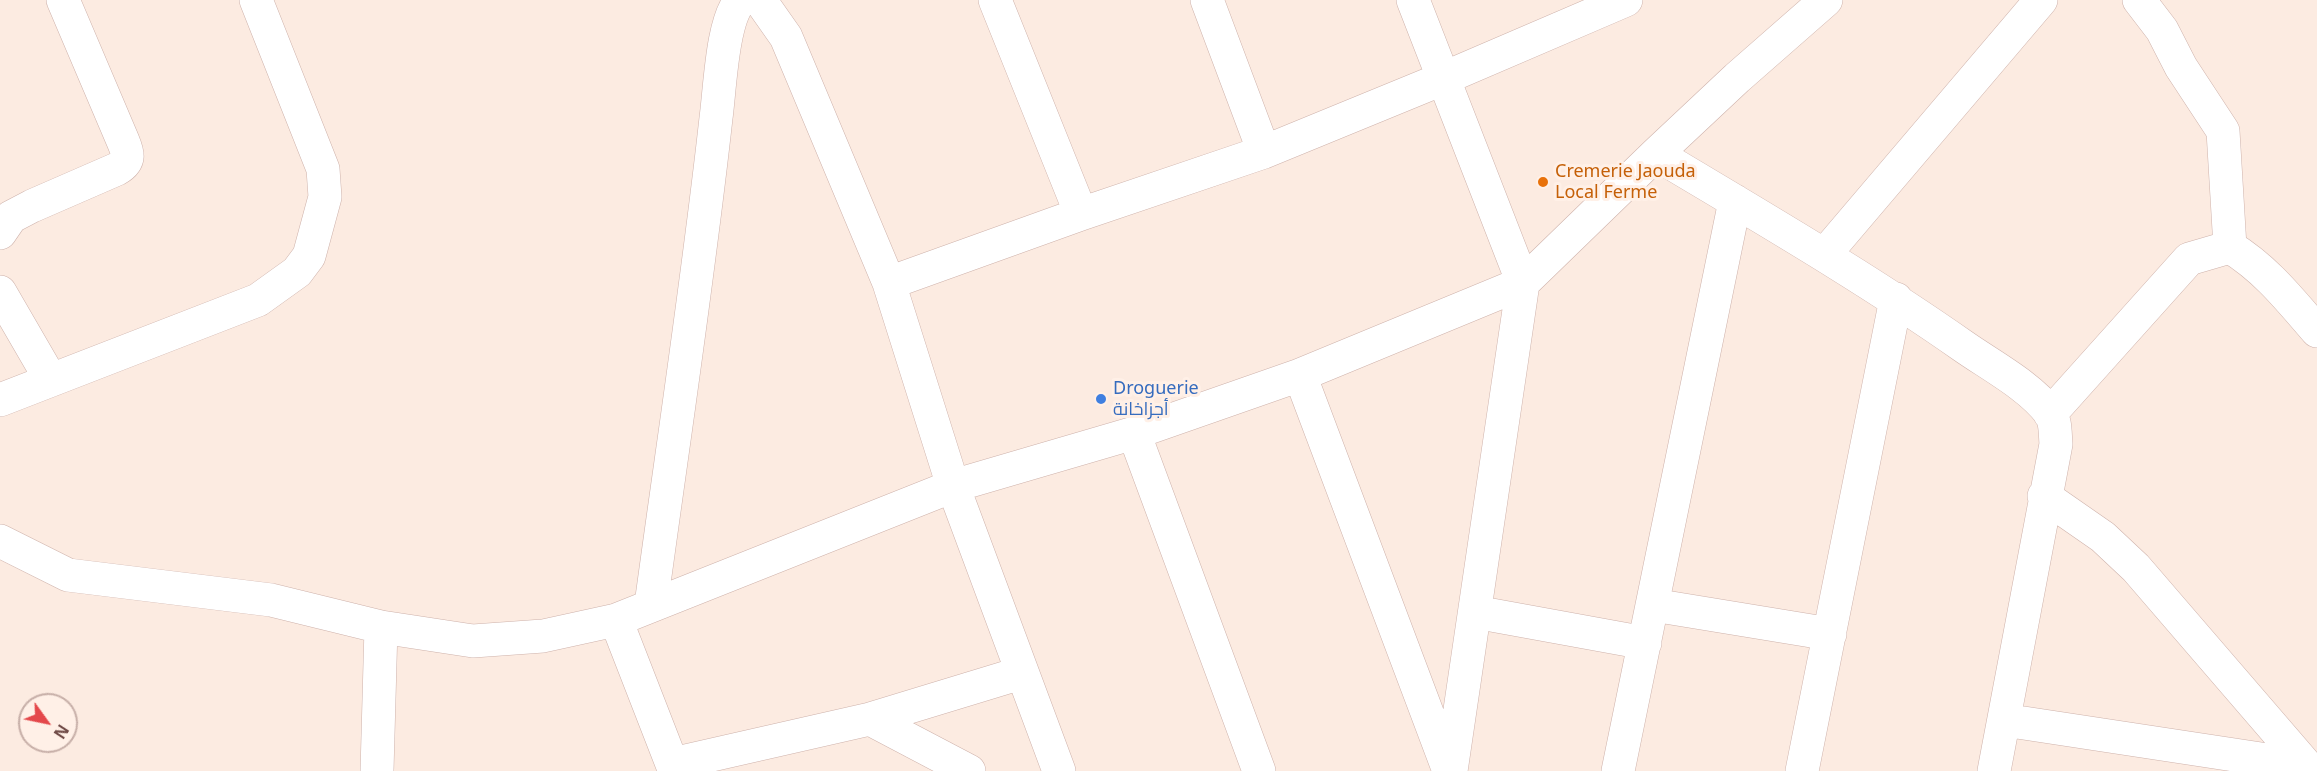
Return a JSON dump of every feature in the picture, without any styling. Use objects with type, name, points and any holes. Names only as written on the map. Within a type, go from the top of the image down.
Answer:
[{"type":"street","points":[[0,233],[11,217],[117,169],[127,160],[128,154],[123,141],[63,0]]},
{"type":"street","points":[[0,400],[258,300],[297,272],[309,256],[325,197],[323,169],[256,0]]},
{"type":"street","points":[[651,605],[708,188],[722,64],[729,21],[734,7],[741,0]]},
{"type":"street","points":[[760,0],[786,37],[889,283],[953,486],[1059,771]]},
{"type":"street","points":[[995,0],[1081,214]]},
{"type":"street","points":[[1207,0],[1264,152]]},
{"type":"street","points":[[1413,0],[1523,283],[1450,771]]},
{"type":"street","points":[[889,283],[1081,214],[1264,152],[1626,0]]},
{"type":"street","points":[[0,541],[68,575],[271,600],[381,627],[473,641],[543,636],[616,620],[953,486],[1134,433],[1300,375],[1523,283],[1737,78],[1826,0]]},
{"type":"street","points":[[1826,254],[2041,0]]},
{"type":"street","points":[[2139,0],[2162,30],[2181,67],[2223,131],[2230,247]]},
{"type":"street","points":[[1656,154],[1826,254],[1896,299],[2028,392],[2050,414],[2054,424],[2056,444],[2044,496],[1995,771]]},
{"type":"street","points":[[1618,771],[1735,201]]},
{"type":"street","points":[[2050,414],[2189,259],[2230,247],[2251,260],[2272,279],[2317,331]]},
{"type":"street","points":[[0,291],[51,380]]},
{"type":"street","points":[[1802,771],[1896,299]]},
{"type":"street","points":[[1300,375],[1450,771]]},
{"type":"street","points":[[1134,433],[1259,771]]},
{"type":"street","points":[[2044,496],[2103,537],[2136,568],[2309,769]]},
{"type":"street","points":[[1653,604],[1830,634]]},
{"type":"street","points":[[1475,612],[1645,643]]},
{"type":"street","points":[[616,620],[671,767],[870,719],[1022,673]]},
{"type":"street","points":[[377,771],[381,627]]},
{"type":"street","points":[[870,719],[969,771]]},
{"type":"street","points":[[2004,720],[2309,769]]},
{"type":"place","name":"Cremerie Jaouda Local Ferme","points":[[1543,182]]},
{"type":"place","name":"Droguerie أجزاخانة","points":[[1101,399]]}]
